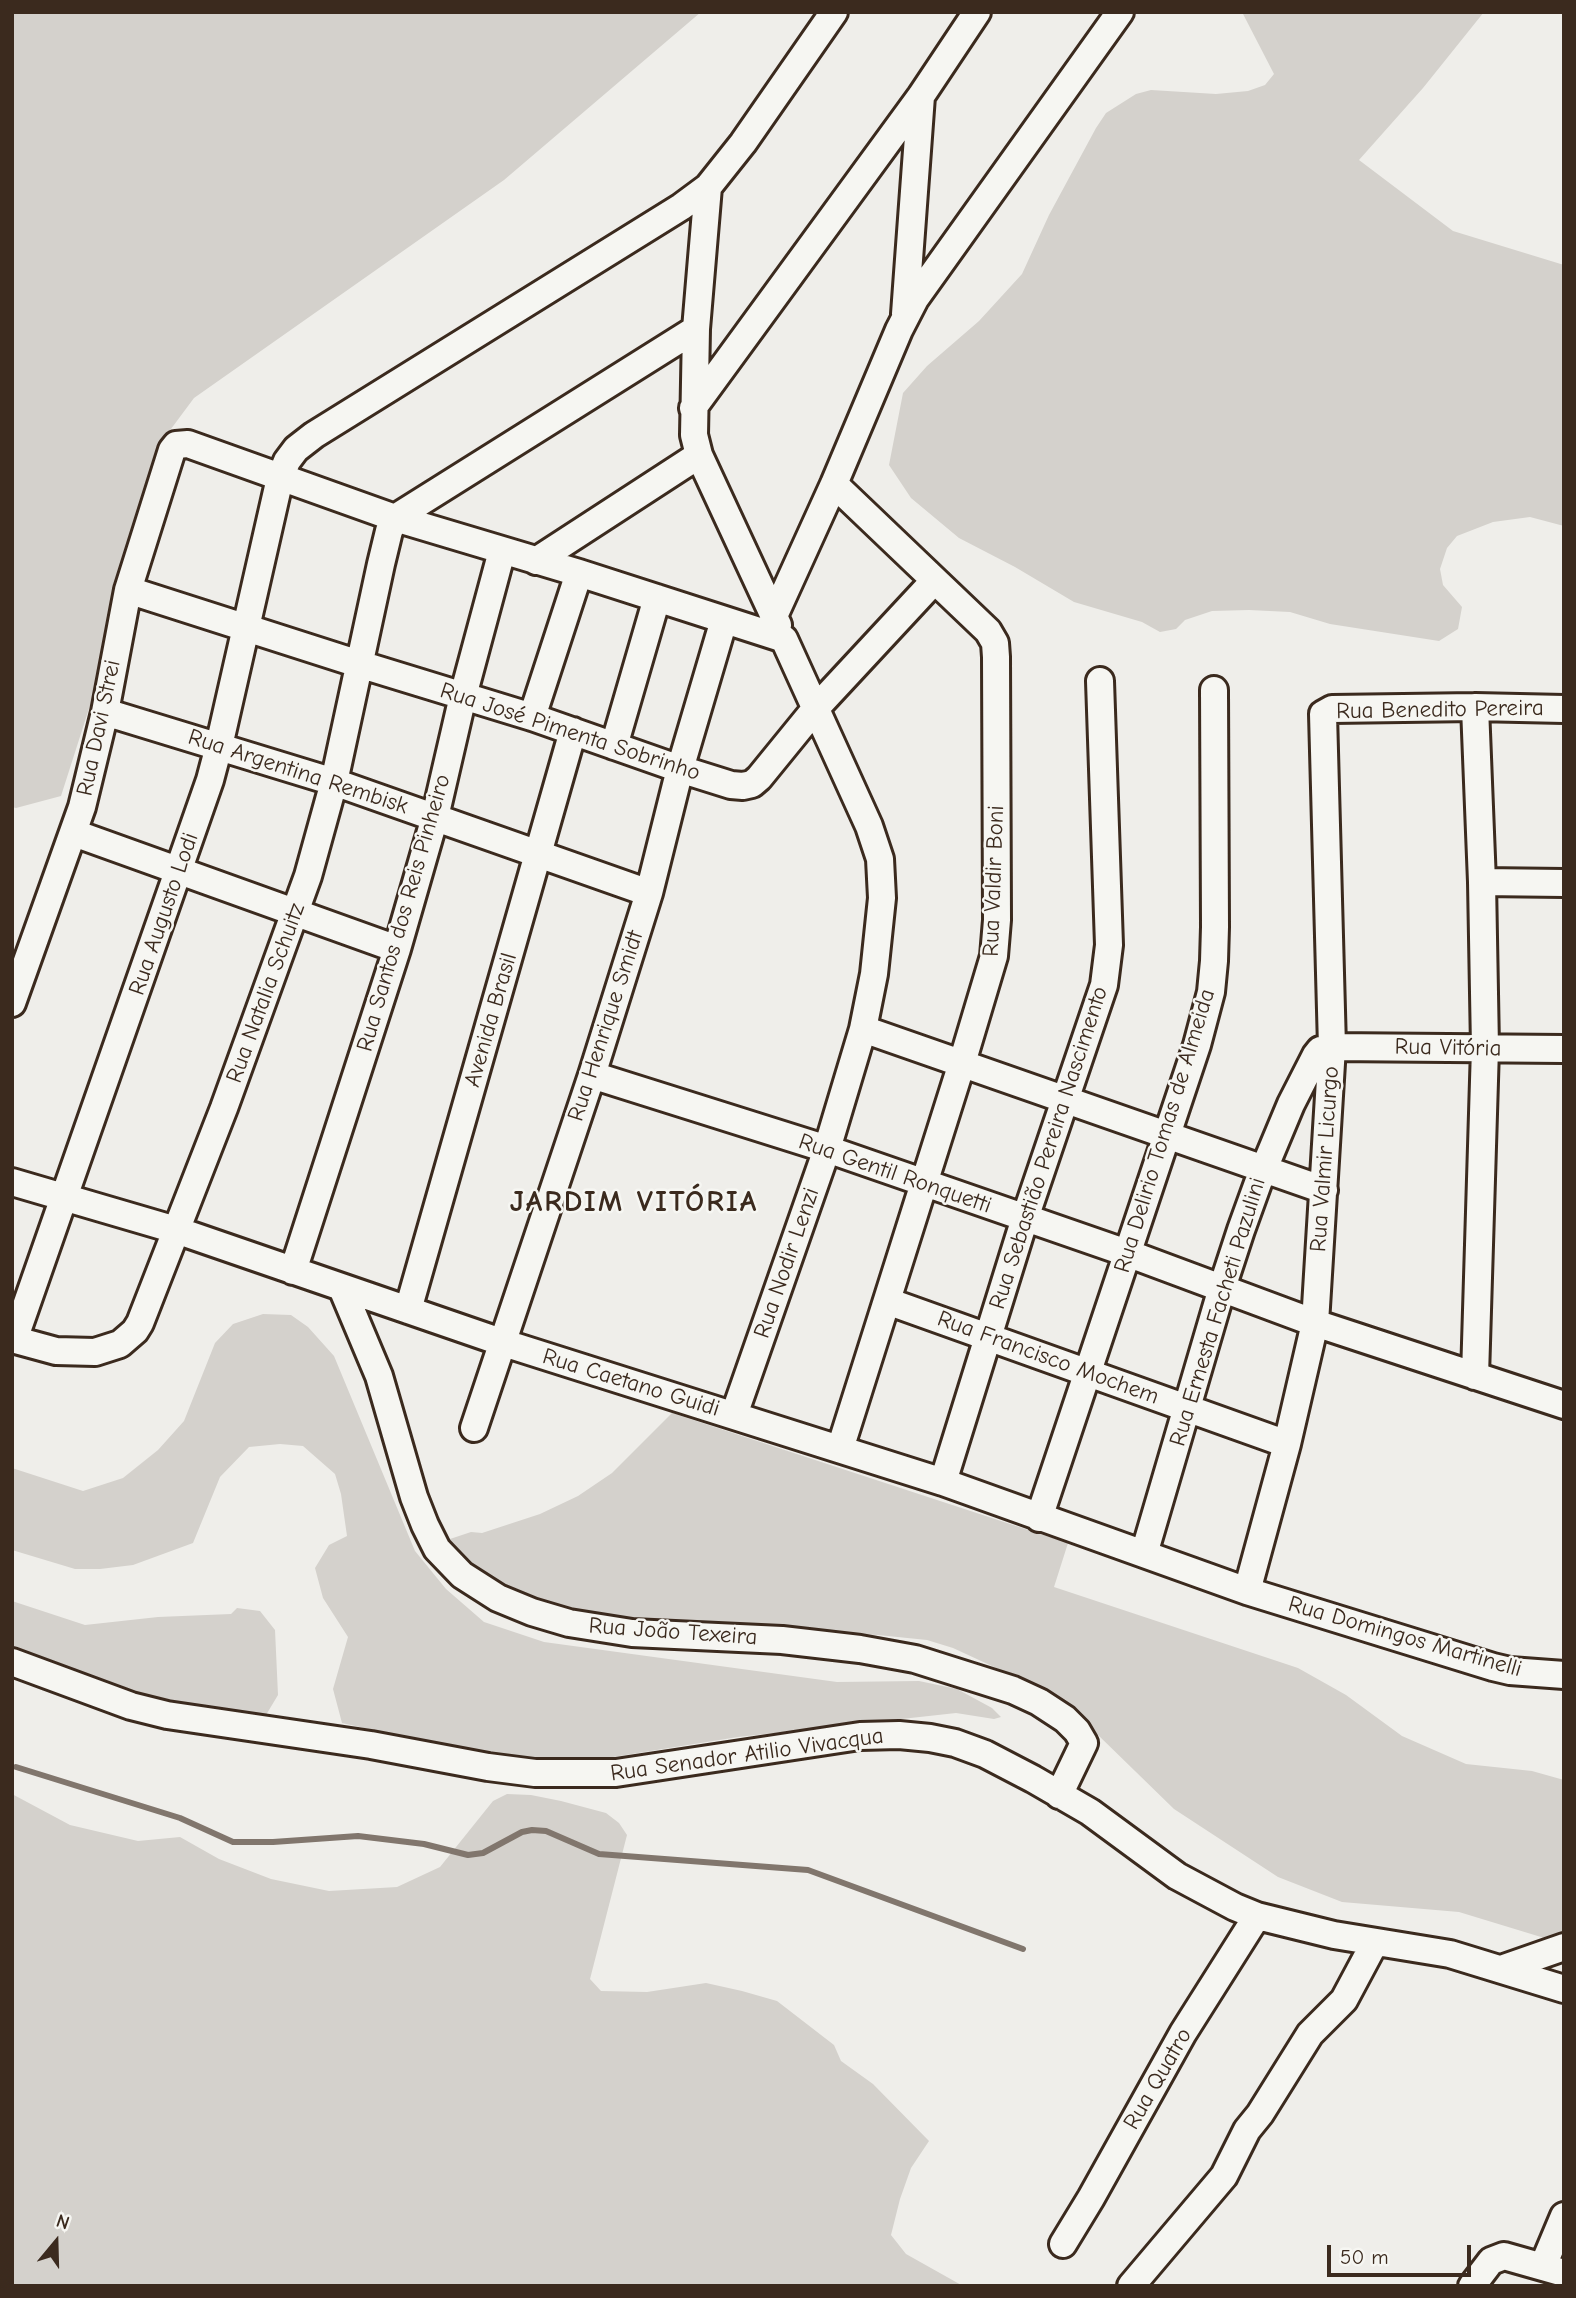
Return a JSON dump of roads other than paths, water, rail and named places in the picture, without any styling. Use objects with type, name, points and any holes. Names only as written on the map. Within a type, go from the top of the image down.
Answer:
[{"type":"street","name":"Rua Augusto Lodi","points":[[13,1340],[180,870],[219,746],[280,478],[287,461],[296,449],[314,435],[681,207],[708,187],[743,143],[834,12]]},
{"type":"street","points":[[693,408],[921,96],[977,12]]},
{"type":"street","points":[[280,478],[395,518],[724,620],[779,628],[834,484],[904,318],[1120,12]]},
{"type":"street","points":[[904,318],[921,96]]},
{"type":"street","name":"Rua Nodir Lenzi","points":[[708,187],[696,329],[694,435],[699,455],[869,826],[880,859],[882,898],[874,974],[863,1029],[827,1149],[734,1415]]},
{"type":"street","points":[[395,518],[696,329]]},
{"type":"street","name":"Rua Davi Strei","points":[[12,1003],[74,833],[105,712],[128,590],[172,450],[176,445],[188,444],[280,478]]},
{"type":"street","points":[[536,561],[699,455]]},
{"type":"street","name":"Rua Valdir Boni","points":[[834,484],[988,631],[995,643],[996,657],[996,941],[987,982],[840,1449]]},
{"type":"street","name":"Rua Natalia Schuitz","points":[[13,1340],[57,1351],[95,1352],[110,1349],[128,1339],[140,1323],[224,1108],[296,912],[334,782],[386,541],[395,518]]},
{"type":"street","name":"Rua Santos dos Reis Pinheiro","points":[[293,1271],[397,949],[435,817],[463,696],[502,551]]},
{"type":"street","points":[[532,717],[579,573]]},
{"type":"street","name":"Rua José Pimenta Sobrinho","points":[[128,590],[532,717],[731,785],[752,784],[816,708],[934,581]]},
{"type":"street","points":[[614,746],[657,598]]},
{"type":"street","name":"Rua Henrique Smidt","points":[[474,1428],[592,1075],[649,893],[680,769],[724,620]]},
{"type":"street","name":"Rua Sebastião Pereira Nascimento","points":[[943,1482],[1025,1218],[1098,1006],[1108,959],[1100,681]]},
{"type":"street","name":"Rua Delirio Tomas de Almeida","points":[[1039,1518],[1205,1020],[1214,961],[1214,690]]},
{"type":"street","points":[[1475,707],[1485,1048],[1475,1376]]},
{"type":"street","name":"Rua Benedito Pereira","points":[[1322,719],[1325,711],[1332,709],[1564,709]]},
{"type":"street","name":"Rua Argentina Rembisk","points":[[105,712],[334,782],[649,893]]},
{"type":"street","name":"Rua Valmir Licurgo","points":[[1247,1591],[1287,1444],[1315,1322],[1332,1047],[1322,719]]},
{"type":"street","name":"Avenida Brasil","points":[[408,1310],[573,731]]},
{"type":"street","points":[[74,833],[397,949]]},
{"type":"street","points":[[1482,883],[1564,883]]},
{"type":"street","points":[[863,1029],[1324,1190]]},
{"type":"street","name":"Rua Vitória","points":[[1332,1047],[1564,1049]]},
{"type":"street","name":"Rua Ernesta Facheti Pazulini","points":[[1144,1554],[1222,1288],[1263,1169],[1312,1061],[1320,1050],[1332,1047]]},
{"type":"street","name":"Rua Gentil Ronquetti","points":[[592,1075],[827,1149],[1127,1253],[1315,1322],[1564,1405]]},
{"type":"street","name":"Rua Caetano Guidi","points":[[12,1182],[176,1230],[504,1343],[943,1482],[1247,1591]]},
{"type":"street","name":"Rua João Texeira","points":[[342,1288],[379,1376],[425,1525],[437,1549],[462,1575],[498,1598],[532,1612],[577,1625],[632,1633],[836,1645],[915,1659],[1013,1690],[1059,1714],[1077,1731],[1084,1743],[1059,1795]]},
{"type":"street","name":"Rua Francisco Mochem","points":[[887,1301],[1287,1444]]},
{"type":"street","name":"Rua Domingos Martinelli","points":[[1247,1591],[1493,1667],[1564,1675]]},
{"type":"street","name":"Rua Senador Atilio Vivacqua","points":[[12,1662],[131,1706],[167,1715],[556,1774],[617,1773],[847,1738],[899,1735],[955,1743],[985,1754],[1090,1812],[1177,1876],[1257,1916],[1375,1942],[1450,1954],[1564,1989]]},
{"type":"street","name":"Rua Quatro","points":[[1063,2244],[1183,2033],[1257,1916]]},
{"type":"street","points":[[1131,2286],[1224,2176],[1247,2130],[1310,2034],[1344,2000],[1375,1942]]},
{"type":"street","points":[[1501,1969],[1564,1947]]},
{"type":"street","points":[[1472,2286],[1491,2262],[1504,2256],[1554,2269],[1564,2216]]},
{"type":"waterway","points":[[16,1767],[180,1818],[233,1842],[358,1836],[424,1844],[468,1855],[483,1853],[522,1832],[532,1830],[546,1831],[599,1854],[808,1870],[1023,1949]]},
{"type":"district","name":"JARDIM VITÓRIA","points":[[634,1203]]}]
